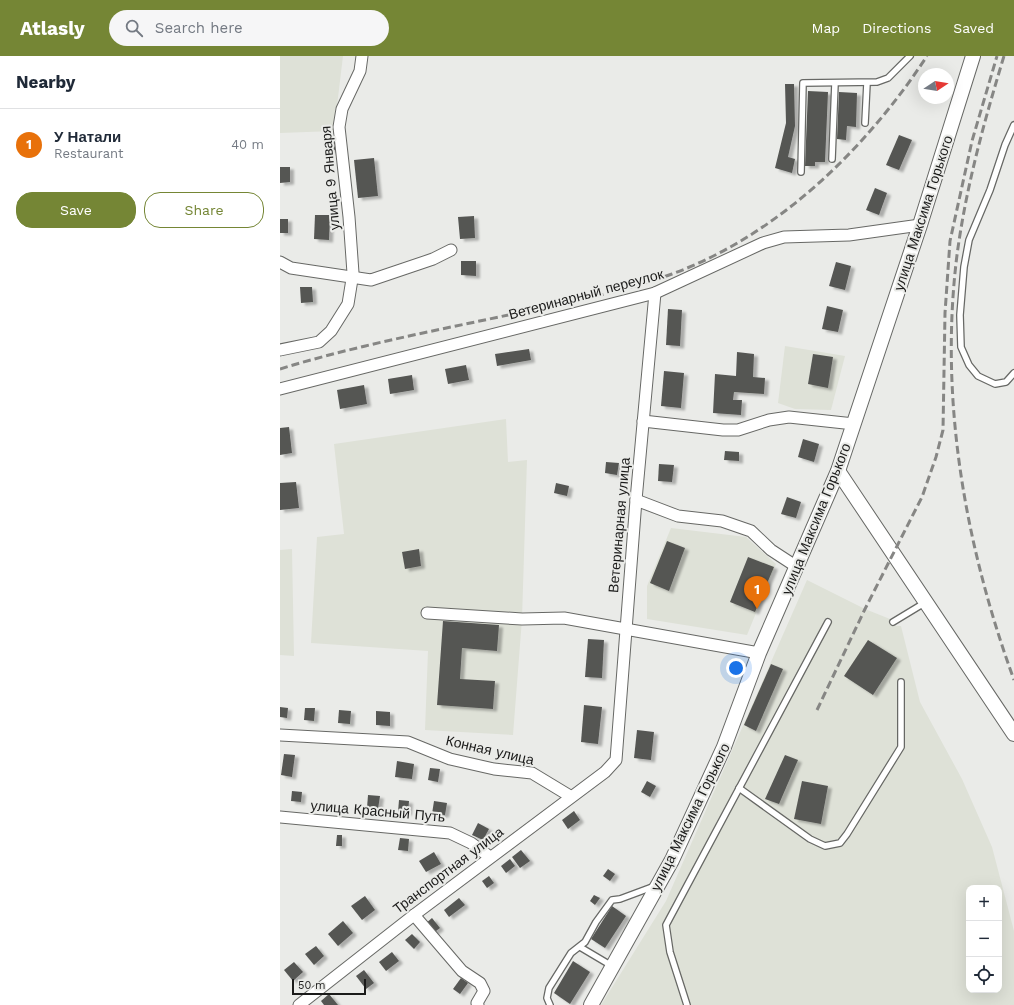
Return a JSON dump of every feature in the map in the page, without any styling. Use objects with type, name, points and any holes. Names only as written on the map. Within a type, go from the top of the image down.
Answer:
[{"type":"street","name":"улица 9 Января","points":[[280,350],[319,342],[331,331],[348,304],[352,278],[349,217],[339,127],[342,109],[360,71],[362,56]]},
{"type":"street","name":"улица Максима Горького","points":[[590,1005],[672,860],[724,747],[759,653],[838,471],[920,225],[972,56]]},
{"type":"street","name":"Ветеринарный переулок","points":[[280,389],[655,293],[763,243],[784,237],[849,235],[920,225]]},
{"type":"street","points":[[280,262],[291,268],[371,280],[433,259],[451,250]]},
{"type":"street","name":"Ветеринарная улица","points":[[616,760],[636,500],[655,293]]},
{"type":"street","points":[[643,421],[723,430],[738,430],[769,420],[789,417],[854,424]]},
{"type":"street","points":[[838,471],[1014,734]]},
{"type":"street","points":[[636,500],[678,516],[722,521],[750,531],[771,550],[797,567]]},
{"type":"street","points":[[427,613],[522,619],[564,618],[759,653]]},
{"type":"street","name":"Конная улица","points":[[280,735],[408,742],[450,759],[494,769],[532,773],[570,796]]},
{"type":"street","name":"Транспортная улица","points":[[299,1005],[570,796],[605,772],[616,760]]},
{"type":"street","name":"улица Красный Путь","points":[[280,817],[450,833],[471,843],[490,857]]},
{"type":"street","points":[[414,915],[462,970],[480,983],[484,991],[477,1004]]},
{"type":"lane","points":[[801,172],[803,83],[877,82],[888,78],[905,63],[910,56]]},
{"type":"lane","points":[[832,159],[835,83]]},
{"type":"lane","points":[[865,123],[868,83]]},
{"type":"lane","points":[[1014,125],[1005,145],[990,190],[970,240],[964,267],[960,315],[961,347],[969,365],[978,376],[995,384],[1006,382],[1014,373]]},
{"type":"lane","points":[[893,622],[926,602]]},
{"type":"lane","points":[[687,1005],[670,952],[666,924],[828,622]]},
{"type":"lane","points":[[739,788],[810,839],[825,846],[840,843],[848,834],[901,747],[899,723],[901,682]]},
{"type":"lane","points":[[550,1005],[547,998],[549,988],[571,953],[585,942],[596,922],[612,900],[620,899],[658,886]]},
{"type":"lane","points":[[580,947],[613,966]]},
{"type":"shaded area","points":[[280,56],[343,56],[334,131],[280,133]]},
{"type":"shaded area","points":[[785,346],[845,356],[831,410],[795,409],[778,403]]},
{"type":"shaded area","points":[[506,419],[508,462],[527,460],[522,619],[513,735],[425,730],[428,651],[311,643],[317,537],[344,534],[334,444]]},
{"type":"shaded area","points":[[671,528],[746,537],[776,564],[747,635],[647,619],[647,586]]},
{"type":"shaded area","points":[[292,549],[294,656],[280,655],[280,550]]},
{"type":"shaded area","points":[[807,580],[865,609],[890,619],[896,626],[901,626],[920,702],[962,779],[992,847],[1002,885],[966,885],[966,993],[1002,993],[1002,885],[1014,931],[1014,1005],[601,1005],[666,901]]},
{"type":"building","points":[[785,84],[794,84],[795,126],[788,157],[795,159],[792,173],[775,168],[786,123]]},
{"type":"building","points":[[808,91],[828,92],[825,162],[815,162],[815,166],[805,166]]},
{"type":"building","points":[[839,92],[857,93],[856,127],[847,126],[846,140],[837,139]]},
{"type":"building","points":[[899,135],[912,140],[899,170],[886,165]]},
{"type":"building","points":[[325,139],[335,139],[335,150],[325,150]]},
{"type":"building","points":[[374,158],[378,196],[358,198],[354,160]]},
{"type":"building","points":[[280,167],[290,167],[290,182],[280,183]]},
{"type":"building","points":[[875,188],[887,193],[879,215],[866,210]]},
{"type":"building","points":[[315,215],[330,215],[329,240],[314,239]]},
{"type":"building","points":[[474,216],[475,238],[460,239],[458,217]]},
{"type":"building","points":[[280,219],[288,219],[288,233],[280,233]]},
{"type":"building","points":[[461,261],[476,261],[476,276],[461,275]]},
{"type":"building","points":[[836,262],[851,266],[845,290],[829,286]]},
{"type":"building","points":[[300,287],[312,287],[313,302],[301,303]]},
{"type":"building","points":[[827,306],[843,310],[838,332],[822,329]]},
{"type":"building","points":[[668,309],[682,310],[680,346],[666,345]]},
{"type":"building","points":[[529,349],[531,360],[497,366],[495,354]]},
{"type":"building","points":[[737,352],[754,354],[753,377],[765,378],[764,394],[734,392],[733,400],[742,400],[741,415],[713,413],[715,374],[736,376]]},
{"type":"building","points":[[813,354],[833,357],[828,388],[808,384]]},
{"type":"building","points":[[466,365],[469,380],[448,384],[445,369]]},
{"type":"building","points":[[664,371],[684,373],[681,408],[661,406]]},
{"type":"building","points":[[412,375],[414,390],[390,394],[388,379]]},
{"type":"building","points":[[364,385],[367,404],[340,409],[337,390]]},
{"type":"building","points":[[289,427],[292,453],[280,455],[280,428]]},
{"type":"building","points":[[803,439],[819,444],[814,462],[798,457]]},
{"type":"building","points":[[725,451],[739,452],[739,461],[724,460]]},
{"type":"building","points":[[606,462],[619,463],[617,475],[605,473]]},
{"type":"building","points":[[659,464],[674,465],[672,482],[658,481]]},
{"type":"building","points":[[296,482],[299,508],[280,510],[280,483]]},
{"type":"building","points":[[556,483],[569,486],[567,496],[554,493]]},
{"type":"building","points":[[787,497],[801,502],[796,518],[781,514]]},
{"type":"building","points":[[667,541],[685,548],[669,591],[650,583]]},
{"type":"building","points":[[419,549],[421,566],[405,569],[402,552]]},
{"type":"building","points":[[748,557],[774,567],[755,612],[730,602]]},
{"type":"building","points":[[443,621],[499,625],[497,651],[462,648],[460,679],[495,681],[493,709],[437,705]]},
{"type":"building","points":[[588,639],[604,640],[602,678],[585,677]]},
{"type":"building","points":[[868,640],[897,658],[873,695],[844,676]]},
{"type":"building","points":[[771,664],[783,669],[756,731],[744,725]]},
{"type":"building","points":[[584,705],[602,707],[598,744],[581,742]]},
{"type":"building","points":[[280,707],[288,708],[287,718],[280,717]]},
{"type":"building","points":[[305,708],[315,708],[314,721],[304,720]]},
{"type":"building","points":[[339,710],[351,711],[350,724],[338,723]]},
{"type":"building","points":[[376,711],[390,712],[390,726],[376,725]]},
{"type":"building","points":[[637,730],[654,732],[651,760],[634,758]]},
{"type":"building","points":[[284,754],[295,755],[292,777],[281,775]]},
{"type":"building","points":[[785,755],[798,760],[779,804],[765,799]]},
{"type":"building","points":[[397,761],[414,764],[412,779],[395,777]]},
{"type":"building","points":[[430,768],[440,769],[438,782],[428,780]]},
{"type":"building","points":[[647,781],[656,786],[650,797],[641,792]]},
{"type":"building","points":[[802,781],[828,786],[821,824],[794,819]]},
{"type":"building","points":[[292,791],[302,792],[301,802],[291,801]]},
{"type":"building","points":[[368,795],[380,796],[378,809],[367,808]]},
{"type":"building","points":[[399,800],[409,801],[408,813],[398,812]]},
{"type":"building","points":[[434,801],[447,803],[445,815],[432,814]]},
{"type":"building","points":[[574,811],[580,820],[568,829],[562,820]]},
{"type":"building","points":[[478,823],[489,829],[483,840],[472,835]]},
{"type":"building","points":[[337,835],[342,835],[342,846],[336,846]]},
{"type":"building","points":[[400,838],[409,839],[408,851],[398,850]]},
{"type":"building","points":[[521,850],[530,861],[520,868],[512,857]]},
{"type":"building","points":[[434,852],[441,864],[426,872],[419,861]]},
{"type":"building","points":[[510,859],[515,866],[506,873],[501,866]]},
{"type":"building","points":[[608,869],[615,874],[610,881],[603,876]]},
{"type":"building","points":[[489,876],[494,883],[487,888],[482,881]]},
{"type":"building","points":[[594,895],[600,898],[595,905],[590,901]]},
{"type":"building","points":[[365,896],[375,910],[362,920],[351,906]]},
{"type":"building","points":[[459,898],[465,905],[449,917],[444,910]]},
{"type":"building","points":[[612,906],[626,916],[605,948],[591,939]]},
{"type":"building","points":[[432,918],[440,928],[432,934],[425,924]]},
{"type":"building","points":[[343,921],[353,933],[338,946],[328,934]]},
{"type":"building","points":[[412,934],[420,942],[414,949],[405,940]]},
{"type":"building","points":[[316,946],[324,956],[314,965],[305,954]]},
{"type":"building","points":[[392,952],[399,961],[386,971],[379,962]]},
{"type":"building","points":[[573,961],[590,972],[570,1004],[554,993]]},
{"type":"building","points":[[294,962],[303,972],[293,981],[284,970]]},
{"type":"building","points":[[364,970],[374,983],[366,989],[356,976]]},
{"type":"building","points":[[461,978],[468,983],[460,994],[453,989]]},
{"type":"building","points":[[329,994],[338,1005],[324,1005],[321,1001]]},
{"type":"railway","points":[[280,369],[372,344],[618,291],[672,274],[711,257],[748,237],[783,212],[816,185],[847,156],[876,124],[927,56]]},
{"type":"railway","points":[[817,710],[865,609],[922,497],[936,457],[943,430],[945,313],[950,241],[972,141],[997,56]]},
{"type":"railway","points":[[1004,56],[989,105],[965,204],[957,255],[952,309],[951,363],[954,417],[960,471],[970,524],[982,577],[1014,680]]},
{"type":"place","name":"У Натали","points":[[757,609]]}]
